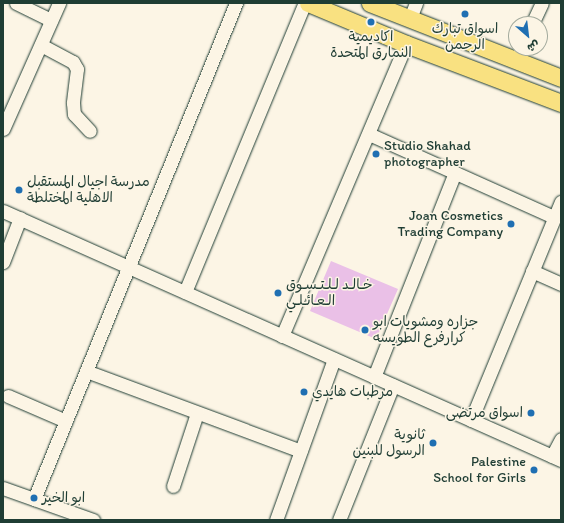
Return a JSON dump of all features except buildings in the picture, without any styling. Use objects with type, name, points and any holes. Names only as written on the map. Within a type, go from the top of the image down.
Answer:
[{"type":"main road","points":[[307,3],[406,44],[561,103]]},
{"type":"main road","points":[[370,3],[413,10],[523,58],[561,78]]},
{"type":"main road","points":[[520,88],[523,58]]},
{"type":"street","points":[[16,3],[51,20]]},
{"type":"street","points":[[3,129],[6,115],[41,45],[59,3]]},
{"type":"street","points":[[34,499],[236,3]]},
{"type":"street","points":[[185,292],[307,3]]},
{"type":"street","points":[[536,16],[542,3]]},
{"type":"street","points":[[282,336],[406,44]]},
{"type":"street","points":[[41,45],[73,62],[77,69],[73,103],[74,114],[90,131]]},
{"type":"street","points":[[369,134],[554,217]]},
{"type":"street","points":[[374,377],[455,172]]},
{"type":"street","points":[[471,420],[561,202]]},
{"type":"street","points":[[3,211],[556,458],[561,440]]},
{"type":"street","points":[[3,262],[20,218]]},
{"type":"street","points":[[532,271],[561,284]]},
{"type":"street","points":[[276,520],[334,359]]},
{"type":"street","points":[[86,371],[301,451]]},
{"type":"street","points":[[339,520],[393,385]]},
{"type":"street","points":[[8,396],[66,421]]},
{"type":"street","points":[[173,486],[197,412]]},
{"type":"street","points":[[3,488],[77,517],[93,520]]},
{"type":"place","name":"اسواق تبارك الرحمن","points":[[465,14]]},
{"type":"place","name":"اكاديمية النمارق المتحدة","points":[[371,22]]},
{"type":"place","name":"Studio Shahad photographer","points":[[376,154]]},
{"type":"place","name":"مدرسة اجيال المستقبل الاهلية المختلطة","points":[[19,190]]},
{"type":"place","name":"Joan Cosmetics Trading Company","points":[[511,224]]},
{"type":"place","name":"خـالـد لـلـتـسـوق الـعـائـلـي","points":[[278,293]]},
{"type":"place","name":"جزاره ومشويات ابو كرارفرع الطويسه","points":[[365,330]]},
{"type":"place","name":"مرطبات هايدي","points":[[304,392]]},
{"type":"place","name":"اسواق مرتضى","points":[[531,413]]},
{"type":"place","name":"ثانوية الرسول للبنين","points":[[433,443]]},
{"type":"place","name":"Palestine School for Girls","points":[[534,470]]},
{"type":"place","name":"ابو الخير","points":[[34,498]]}]
